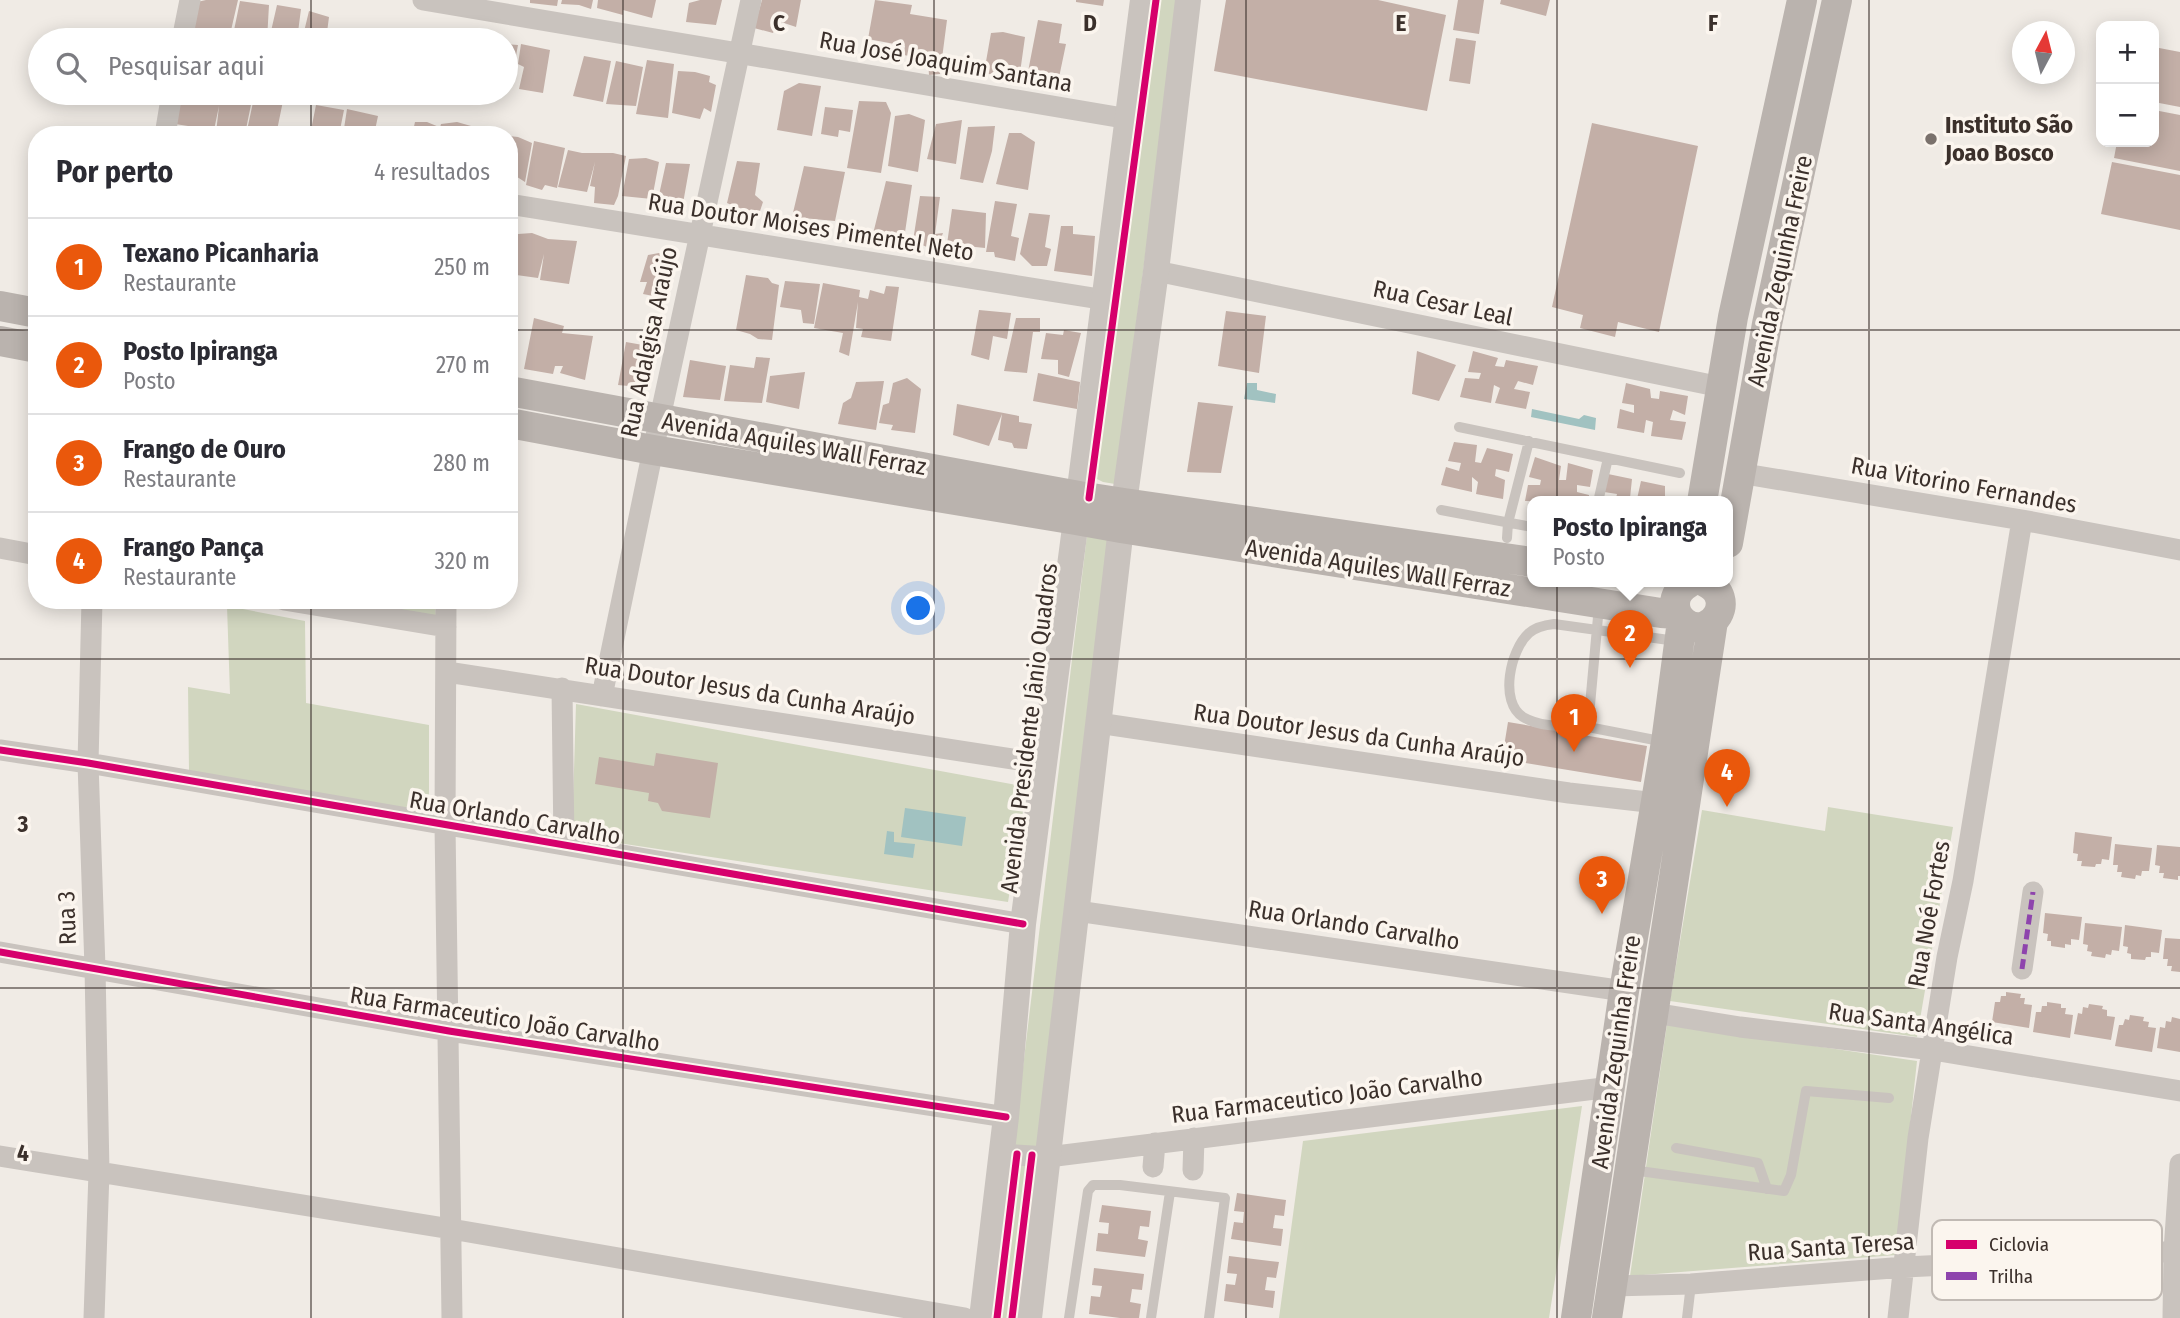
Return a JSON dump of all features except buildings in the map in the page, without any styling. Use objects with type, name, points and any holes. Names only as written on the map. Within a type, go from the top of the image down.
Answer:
[{"type":"main road","name":"Avenida Zequinha Freire","points":[[1703,496],[1733,317],[1802,0]]},
{"type":"main road","name":"Avenida Zequinha Freire","points":[[1733,511],[1767,324],[1837,0]]},
{"type":"main road","points":[[0,306],[28,311]]},
{"type":"main road","points":[[0,341],[28,346]]},
{"type":"main road","name":"Avenida Aquiles Wall Ferraz","points":[[518,393],[1078,508]]},
{"type":"main road","name":"Avenida Aquiles Wall Ferraz","points":[[518,425],[653,450],[1078,508]]},
{"type":"main road","points":[[1078,508],[1122,515]]},
{"type":"main road","name":"Avenida Aquiles Wall Ferraz","points":[[1122,515],[1506,539],[1527,558]]},
{"type":"main road","name":"Avenida Aquiles Wall Ferraz","points":[[1122,515],[1598,616],[1693,598]]},
{"type":"main road","name":"Avenida Zequinha Freire","points":[[1576,1318],[1624,990],[1693,598]]},
{"type":"main road","name":"Avenida Zequinha Freire","points":[[1607,1318],[1654,1013],[1693,598]]},
{"type":"main road","points":[[1624,990],[1633,1007],[1654,1013]]},
{"type":"street","points":[[184,28],[190,0]]},
{"type":"street","name":"Rua José Joaquim Santana","points":[[423,0],[1129,120]]},
{"type":"street","name":"Rua Adalgisa Araújo","points":[[602,696],[751,0]]},
{"type":"street","name":"Avenida Presidente Jânio Quadros","points":[[982,1318],[1006,1117],[1023,924],[1143,0]]},
{"type":"street","points":[[1029,1318],[1122,515],[1156,271],[1188,0]]},
{"type":"street","points":[[167,126],[171,105]]},
{"type":"street","name":"Rua Doutor Moises Pimentel Neto","points":[[518,206],[1106,300]]},
{"type":"street","name":"Rua Cesar Leal","points":[[1156,271],[1721,387]]},
{"type":"street","name":"Rua Vitorino Fernandes","points":[[1739,473],[2022,520],[2180,550]]},
{"type":"street","name":"Rua Noé Fortes","points":[[1898,1318],[1918,1138],[2022,520]]},
{"type":"street","points":[[0,548],[28,553]]},
{"type":"street","name":"Rua 3","points":[[92,609],[88,763],[99,1172],[94,1318]]},
{"type":"street","points":[[338,609],[446,627]]},
{"type":"street","points":[[446,609],[445,825],[452,1318]]},
{"type":"street","name":"Rua Doutor Jesus da Cunha Araújo","points":[[447,671],[1045,764]]},
{"type":"street","points":[[562,688],[564,845]]},
{"type":"street","name":"Rua Doutor Jesus da Cunha Araújo","points":[[1098,723],[1569,793],[1656,803]]},
{"type":"street","name":"Rua Orlando Carvalho","points":[[0,750],[1023,924]]},
{"type":"street","points":[[2022,969],[2033,892]]},
{"type":"street","name":"Rua Orlando Carvalho","points":[[1077,911],[1624,990]]},
{"type":"street","name":"Rua Farmaceutico João Carvalho","points":[[0,952],[449,1031],[1006,1117]]},
{"type":"street","name":"Rua Santa Angélica","points":[[1654,1013],[1740,1027],[1933,1050],[2180,1091]]},
{"type":"street","name":"Rua Farmaceutico João Carvalho","points":[[1001,1154],[1048,1157],[1611,1087]]},
{"type":"street","points":[[1194,1138],[1194,1170]]},
{"type":"street","points":[[1152,1178],[1155,1143]]},
{"type":"street","points":[[0,1156],[451,1229],[965,1318]]},
{"type":"street","points":[[2173,1318],[2180,1164]]},
{"type":"street","name":"Rua Santa Teresa","points":[[1612,1286],[1690,1284],[1932,1266]]},
{"type":"lane","points":[[1460,427],[1680,473]]},
{"type":"lane","points":[[1506,539],[1529,441]]},
{"type":"lane","points":[[1599,496],[1608,458]]},
{"type":"lane","points":[[1441,510],[1506,539],[1527,529]]},
{"type":"lane","points":[[1588,727],[1598,616],[1542,626],[1529,633],[1515,653],[1510,674],[1512,705],[1522,716],[1539,723],[1588,727],[1666,742]]},
{"type":"lane","points":[[1630,1169],[1784,1191],[1791,1175],[1806,1091],[1889,1098]]},
{"type":"lane","points":[[1676,1148],[1758,1163],[1767,1189]]},
{"type":"lane","points":[[1193,1194],[1194,1170]]},
{"type":"lane","points":[[1069,1318],[1088,1191],[1093,1185],[1121,1185],[1152,1178],[1170,1192],[1225,1198],[1209,1318]]},
{"type":"lane","points":[[1151,1318],[1170,1192]]},
{"type":"lane","points":[[1687,1318],[1690,1284]]},
{"type":"green space","points":[[1152,0],[1179,0],[1115,484],[1091,476]]},
{"type":"green space","points":[[1087,535],[1113,536],[1039,1148],[1017,1146],[1014,1142]]},
{"type":"green space","points":[[227,609],[243,609],[305,621],[306,703],[429,725],[429,815],[189,771],[188,687],[230,694]]},
{"type":"green space","points":[[381,609],[435,609],[436,619]]},
{"type":"green space","points":[[576,704],[1027,787],[1008,902],[572,836]]},
{"type":"green space","points":[[1828,807],[1953,827],[1917,1037],[1670,1001],[1702,810],[1825,831]]},
{"type":"green space","points":[[1667,1024],[1917,1061],[1896,1255],[1630,1276]]},
{"type":"green space","points":[[1582,1106],[1549,1318],[1279,1318],[1303,1141]]},
{"type":"green space","points":[[1018,1164],[1031,1166],[1037,1172],[1019,1318],[992,1318],[1010,1169]]},
{"type":"water","points":[[1247,383],[1257,383],[1257,390],[1276,394],[1275,403],[1244,399]]},
{"type":"water","points":[[1532,409],[1579,419],[1584,415],[1596,418],[1595,430],[1531,417]]},
{"type":"water","points":[[905,808],[966,817],[962,846],[901,837]]},
{"type":"water","points":[[887,831],[894,832],[894,842],[915,844],[913,858],[884,854]]},
{"type":"marked path","points":[[2022,969],[2033,892]]},
{"type":"cycle path","points":[[1089,498],[1156,0]]},
{"type":"cycle path","points":[[0,750],[1023,924]]},
{"type":"cycle path","points":[[0,952],[449,1031],[1006,1117]]},
{"type":"cycle path","points":[[997,1318],[1017,1154]]},
{"type":"cycle path","points":[[1012,1318],[1032,1155]]},
{"type":"place","name":"Instituto São Joao Bosco","points":[[1931,139]]},
{"type":"place","name":"Posto Ipiranga","points":[[1630,668]]},
{"type":"place","name":"Texano Picanharia","points":[[1574,752]]},
{"type":"place","name":"Frango Pança","points":[[1727,807]]},
{"type":"place","name":"Frango de Ouro","points":[[1602,914]]}]
